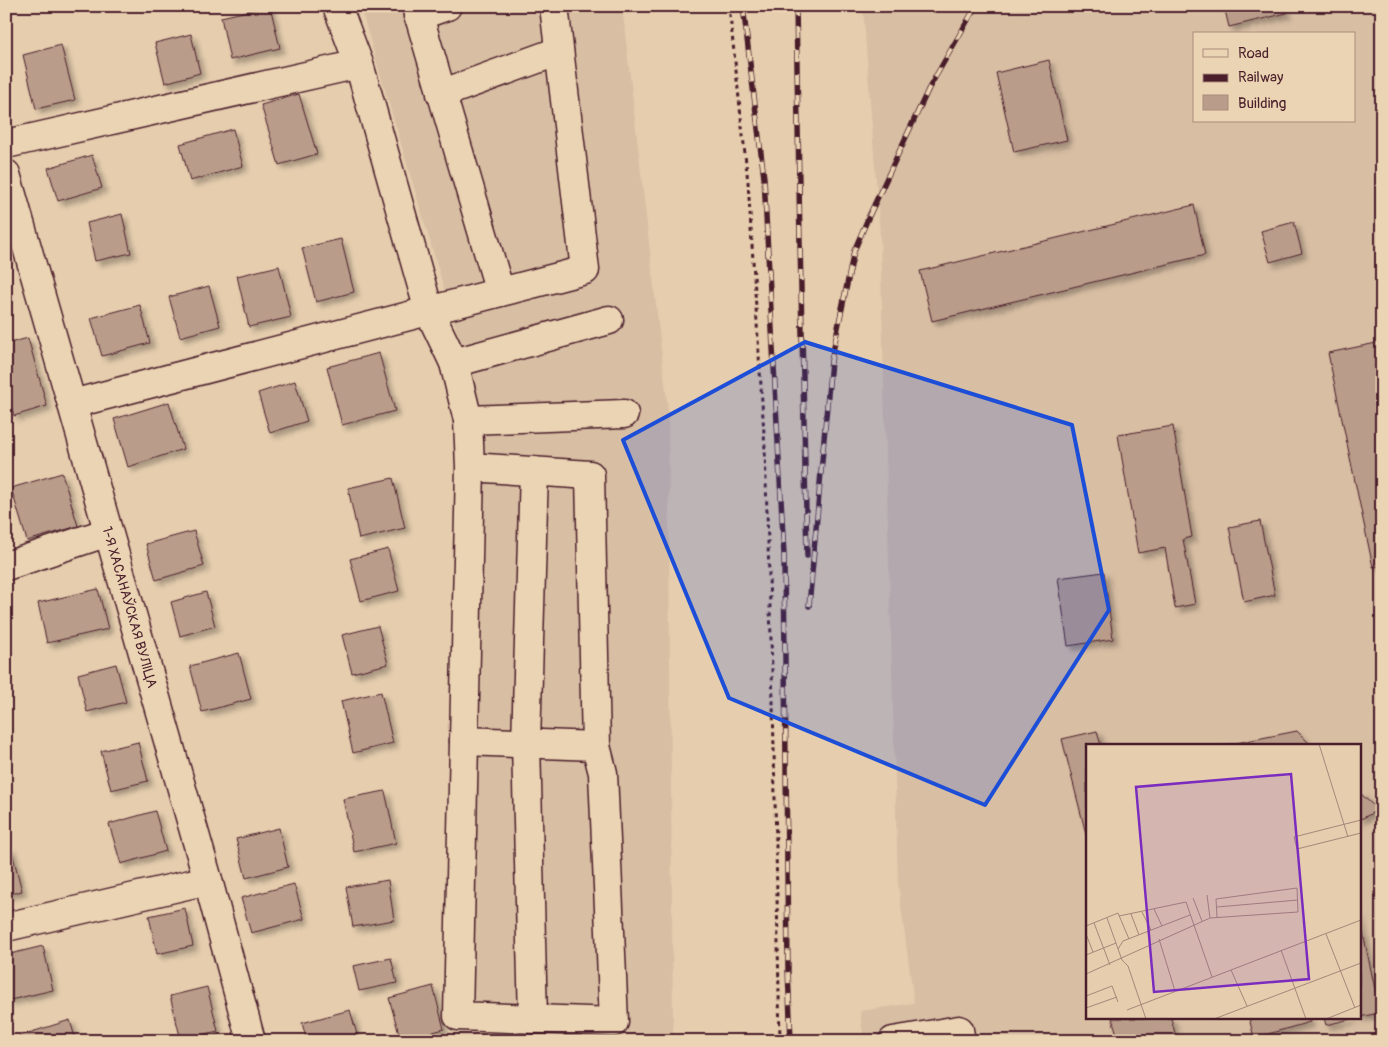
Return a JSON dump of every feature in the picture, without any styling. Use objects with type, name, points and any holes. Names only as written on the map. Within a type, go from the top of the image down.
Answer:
[{"type":"street","points":[[337,6],[359,64],[429,310],[454,363],[468,420],[470,467],[458,1016],[614,1022],[604,773],[596,746],[590,475],[470,467]]},
{"type":"street","points":[[447,6],[417,11],[500,292]]},
{"type":"street","points":[[72,404],[584,270],[554,6]]},
{"type":"street","points":[[441,94],[559,51]]},
{"type":"street","points":[[6,144],[359,64]]},
{"type":"street","name":"1-Я ХАСАНАЎСКАЯ ВУЛІЦА","points":[[6,174],[208,880],[251,1041]]},
{"type":"street","points":[[454,363],[609,320]]},
{"type":"street","points":[[468,420],[624,414]]},
{"type":"street","points":[[533,1019],[526,743],[534,471]]},
{"type":"street","points":[[6,566],[108,532]]},
{"type":"street","points":[[464,741],[596,746]]},
{"type":"street","points":[[6,927],[208,880]]},
{"type":"street","points":[[893,1041],[960,1030],[961,1041]]},
{"type":"path","points":[[729,6],[748,182],[765,449],[773,702],[780,1041]]},
{"type":"highlighted area","points":[[805,342],[1072,425],[1109,610],[985,805],[729,698],[623,440]]},
{"type":"shaded area","points":[[360,6],[622,6],[668,410],[673,1041],[452,1041],[479,406]]},
{"type":"shaded area","points":[[863,6],[1382,6],[1382,1041],[864,1041],[860,1011],[914,1003],[898,883],[880,234]]},
{"type":"building","points":[[270,6],[280,48],[230,60],[221,17]]},
{"type":"building","points":[[1224,6],[1285,6],[1287,13],[1229,27]]},
{"type":"building","points":[[191,34],[200,73],[165,83],[155,43]]},
{"type":"building","points":[[61,45],[75,100],[36,109],[23,55]]},
{"type":"building","points":[[1049,60],[1067,140],[1014,152],[996,73]]},
{"type":"building","points":[[299,94],[317,154],[279,165],[261,105]]},
{"type":"building","points":[[233,129],[243,166],[190,181],[180,144]]},
{"type":"building","points":[[92,155],[102,188],[58,201],[48,168]]},
{"type":"building","points":[[1194,205],[1205,255],[932,321],[920,271]]},
{"type":"building","points":[[122,214],[131,253],[95,261],[87,223]]},
{"type":"building","points":[[1294,222],[1302,253],[1270,262],[1261,231]]},
{"type":"building","points":[[341,239],[354,292],[316,302],[302,248]]},
{"type":"building","points":[[279,266],[291,317],[249,327],[237,276]]},
{"type":"building","points":[[209,286],[220,326],[180,337],[169,297]]},
{"type":"building","points":[[140,305],[150,343],[102,356],[91,318]]},
{"type":"building","points":[[28,338],[47,406],[14,416],[6,389],[6,344]]},
{"type":"building","points":[[1381,342],[1382,566],[1373,567],[1328,353]]},
{"type":"building","points":[[379,353],[395,411],[342,425],[327,367]]},
{"type":"building","points":[[295,381],[307,421],[270,433],[258,393]]},
{"type":"building","points":[[169,402],[183,449],[128,467],[114,419]]},
{"type":"building","points":[[1173,426],[1192,537],[1183,539],[1195,604],[1175,608],[1165,548],[1138,553],[1118,435]]},
{"type":"building","points":[[62,473],[78,526],[27,541],[11,488]]},
{"type":"building","points":[[393,478],[405,528],[359,539],[348,488]]},
{"type":"building","points":[[1260,521],[1275,595],[1244,602],[1229,527]]},
{"type":"building","points":[[194,531],[204,566],[156,580],[146,544]]},
{"type":"building","points":[[388,549],[399,591],[361,601],[350,559]]},
{"type":"building","points":[[1104,572],[1113,639],[1068,646],[1058,578]]},
{"type":"building","points":[[98,589],[108,629],[47,643],[38,603]]},
{"type":"building","points":[[206,592],[215,626],[180,636],[171,602]]},
{"type":"building","points":[[378,626],[388,664],[352,673],[342,635]]},
{"type":"building","points":[[239,653],[251,699],[202,712],[190,666]]},
{"type":"building","points":[[116,664],[126,702],[87,712],[78,674]]},
{"type":"building","points":[[381,692],[393,743],[353,753],[341,701]]},
{"type":"building","points":[[1097,731],[1100,744],[1086,744],[1086,834],[1062,739]]},
{"type":"building","points":[[1297,731],[1310,744],[1231,744]]},
{"type":"building","points":[[138,742],[148,781],[111,790],[101,751]]},
{"type":"building","points":[[385,791],[396,843],[354,852],[343,799]]},
{"type":"building","points":[[1360,793],[1378,810],[1360,819]]},
{"type":"building","points":[[155,811],[166,851],[121,864],[109,824]]},
{"type":"building","points":[[279,828],[288,867],[246,878],[236,839]]},
{"type":"building","points":[[11,848],[22,891],[6,895],[6,849]]},
{"type":"building","points":[[388,880],[394,920],[353,927],[346,887]]},
{"type":"building","points":[[294,884],[304,919],[251,933],[241,898]]},
{"type":"building","points":[[185,908],[193,946],[157,954],[149,916]]},
{"type":"building","points":[[1360,919],[1380,1013],[1360,1017]]},
{"type":"building","points":[[43,946],[53,990],[6,1001],[6,955]]},
{"type":"building","points":[[391,958],[397,983],[359,991],[353,966]]},
{"type":"building","points":[[433,986],[444,1029],[401,1041],[389,998]]},
{"type":"building","points":[[207,987],[218,1031],[181,1040],[170,996]]},
{"type":"building","points":[[350,1010],[359,1041],[307,1041],[302,1023]]},
{"type":"building","points":[[70,1020],[76,1041],[20,1041],[19,1036]]},
{"type":"building","points":[[1113,1020],[1172,1020],[1177,1041],[1119,1041]]},
{"type":"building","points":[[1250,1020],[1310,1020],[1310,1022],[1254,1038]]},
{"type":"building","points":[[1325,1020],[1347,1020],[1326,1025]]},
{"type":"railway","points":[[743,6],[764,178],[784,555],[788,970],[791,1041]]},
{"type":"railway","points":[[796,6],[807,556]]},
{"type":"railway","points":[[809,606],[831,361],[854,251],[929,88],[976,6]]}]
